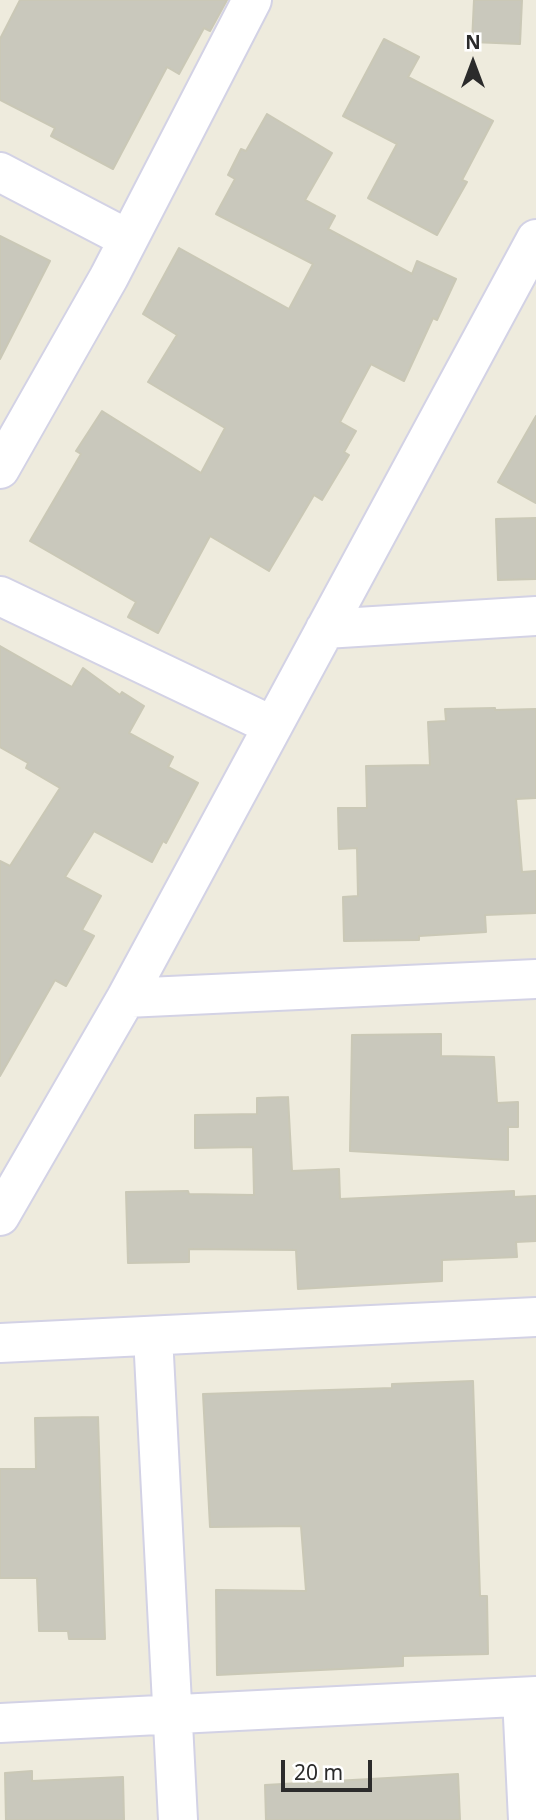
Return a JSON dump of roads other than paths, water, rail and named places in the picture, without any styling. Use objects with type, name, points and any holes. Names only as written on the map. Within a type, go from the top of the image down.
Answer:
[{"type":"street","points":[[0,468],[128,239],[252,0]]},
{"type":"street","points":[[0,172],[128,239]]},
{"type":"street","points":[[0,1216],[127,998],[536,239]]},
{"type":"street","points":[[0,596],[274,726]]},
{"type":"street","points":[[326,629],[536,616]]},
{"type":"street","points":[[127,998],[536,979]]},
{"type":"street","points":[[0,1343],[536,1317]]},
{"type":"street","points":[[153,1336],[178,1820]]},
{"type":"street","points":[[0,1723],[529,1696],[528,1820]]}]
